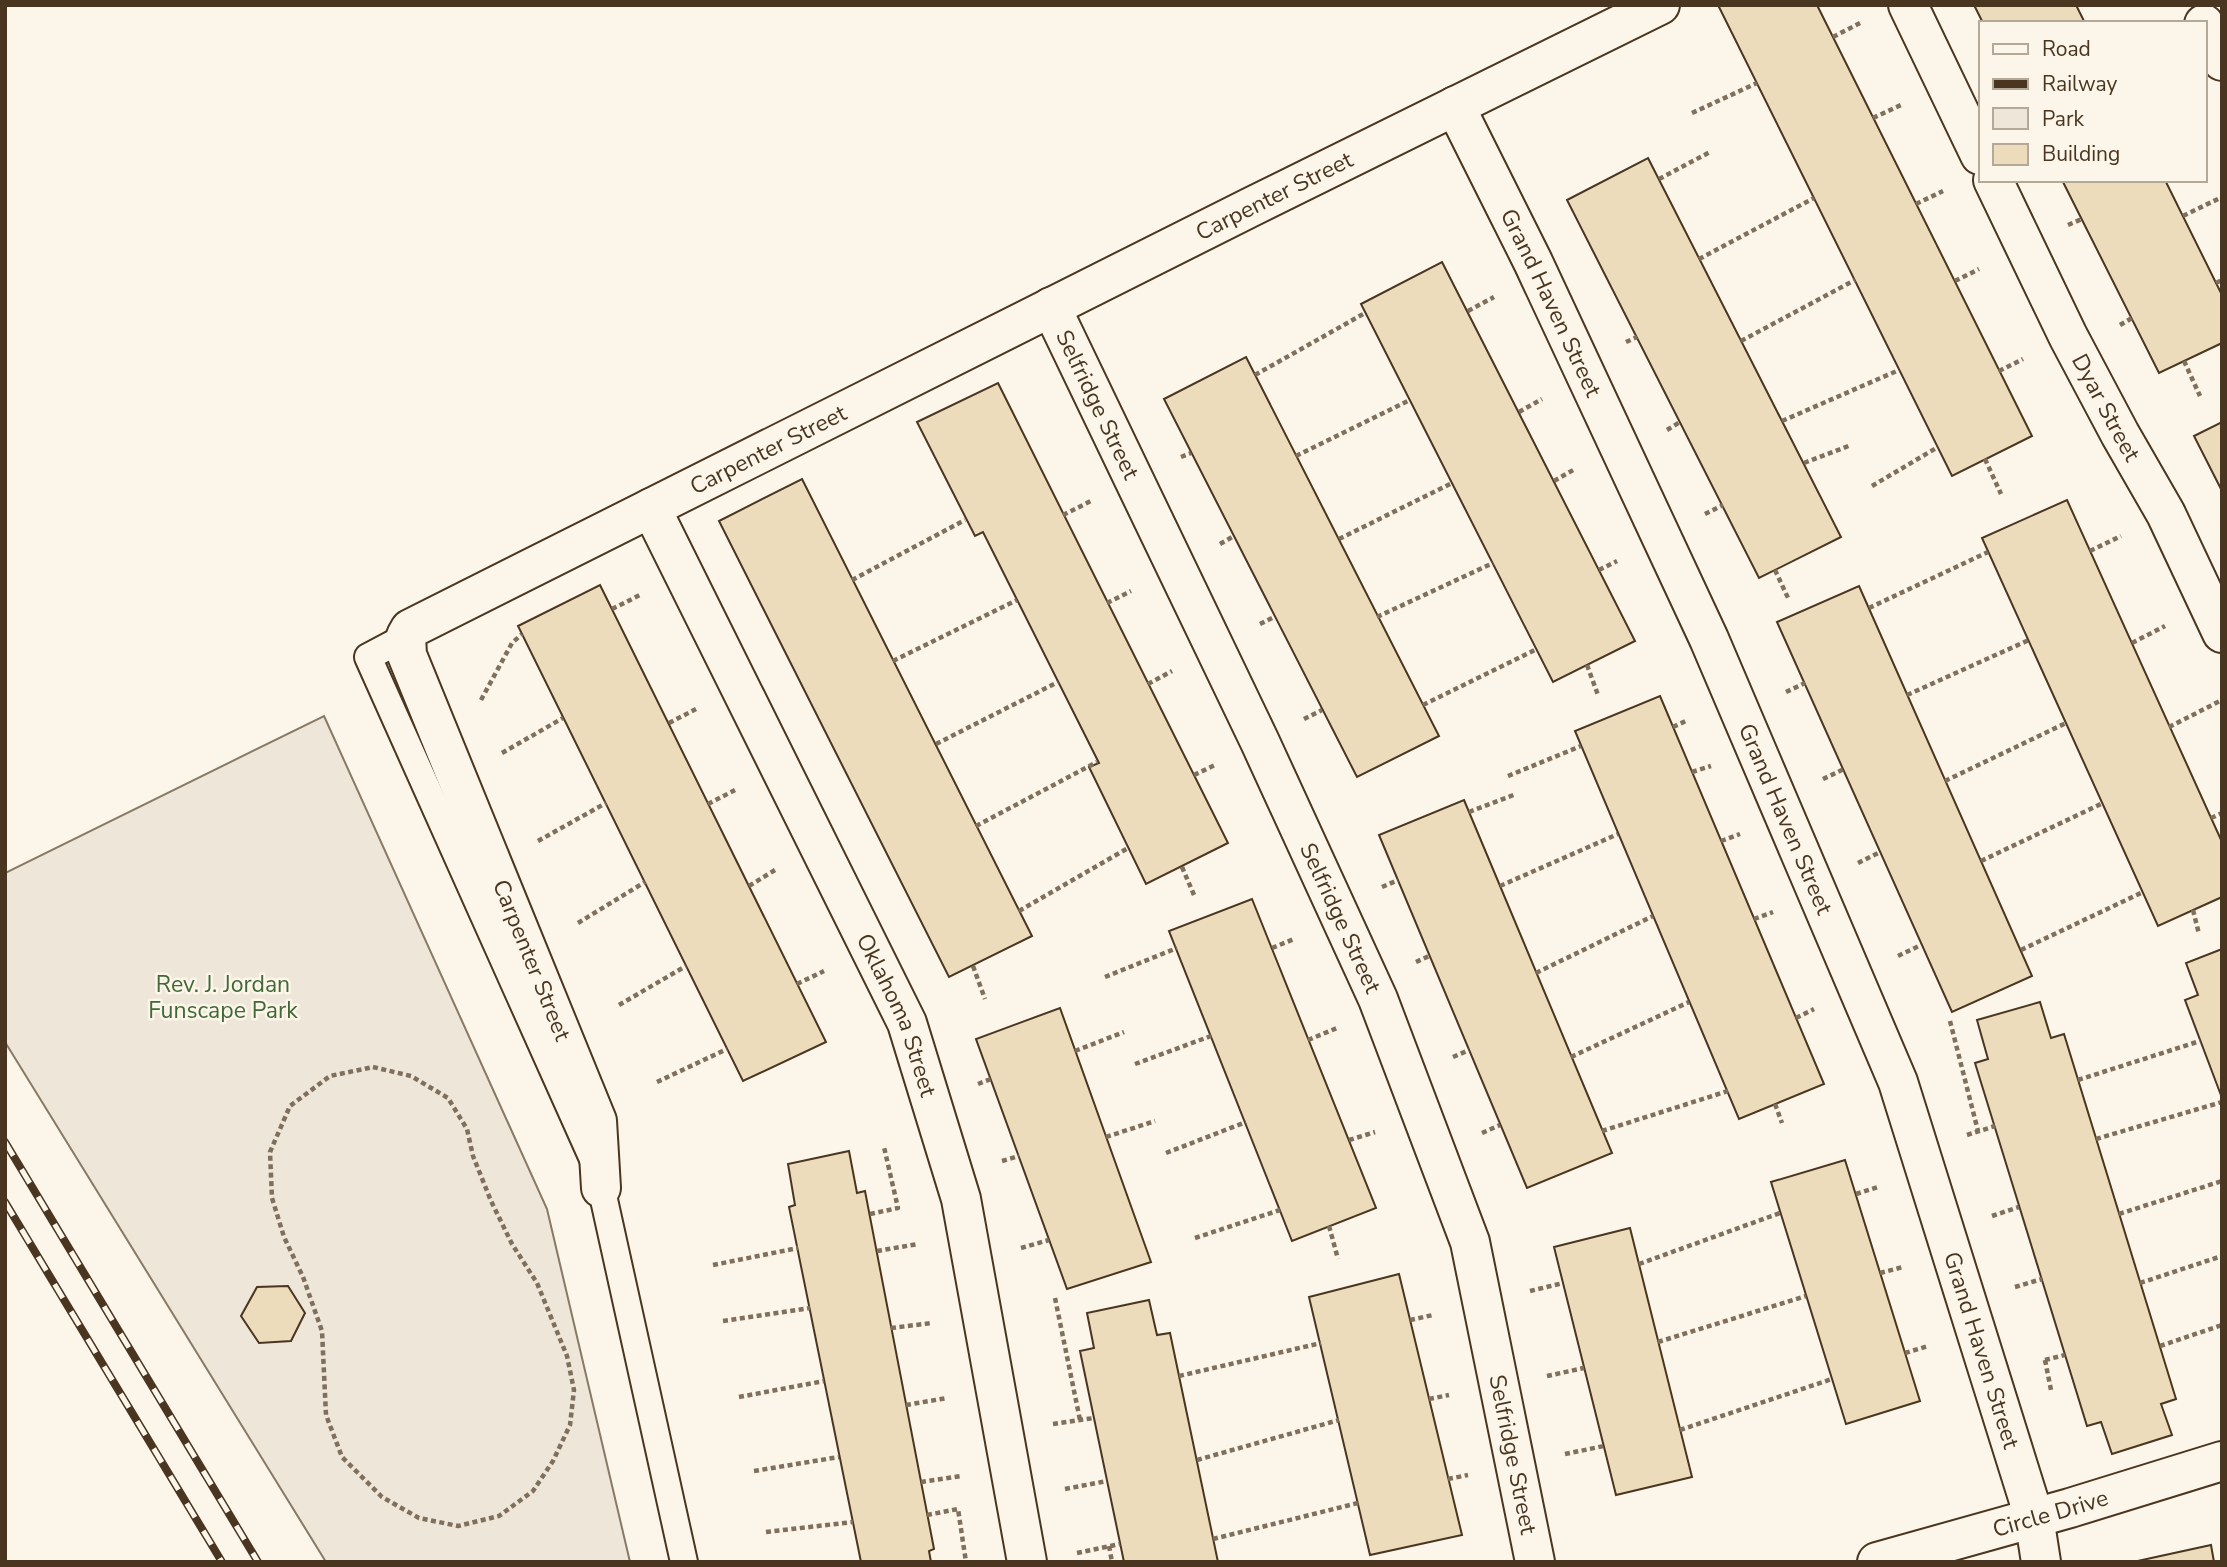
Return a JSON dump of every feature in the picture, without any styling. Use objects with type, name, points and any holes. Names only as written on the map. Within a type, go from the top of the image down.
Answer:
[{"type":"street","name":"Carpenter Street","points":[[601,1188],[597,1121],[405,645],[410,629],[1660,5]]},
{"type":"street","points":[[1908,5],[1979,153]]},
{"type":"street","points":[[2196,5],[2203,21]]},
{"type":"street","points":[[2206,27],[2222,61]]},
{"type":"street","name":"Grand Haven Street","points":[[1455,106],[1533,262],[1709,639],[1898,1082],[2035,1517],[2041,1562]]},
{"type":"street","name":"Dyar Street","points":[[1994,182],[2068,336],[2166,514],[2222,633]]},
{"type":"street","name":"Selfridge Street","points":[[1051,307],[1260,742],[1378,999],[1470,1242],[1535,1562]]},
{"type":"street","name":"Oklahoma Street","points":[[651,508],[907,1023],[961,1199],[1027,1562]]},
{"type":"street","name":"Circle Drive","points":[[1877,1562],[2070,1508],[2222,1461]]},
{"type":"lane","points":[[601,1188],[684,1562]]},
{"type":"path","points":[[1692,113],[1757,83]]},
{"type":"path","points":[[1659,179],[1710,152]]},
{"type":"path","points":[[2183,216],[2222,197]]},
{"type":"path","points":[[1699,259],[1814,198]]},
{"type":"path","points":[[1741,341],[1855,281]]},
{"type":"path","points":[[1255,375],[1365,313]]},
{"type":"path","points":[[2184,361],[2200,396]]},
{"type":"path","points":[[1782,421],[1899,370]]},
{"type":"path","points":[[1296,456],[1410,400]]},
{"type":"path","points":[[1804,463],[1852,445]]},
{"type":"path","points":[[1872,486],[1938,447]]},
{"type":"path","points":[[1986,459],[2001,494]]},
{"type":"path","points":[[1339,539],[1452,483]]},
{"type":"path","points":[[852,580],[965,520]]},
{"type":"path","points":[[1869,608],[1988,552]]},
{"type":"path","points":[[1377,617],[1493,563]]},
{"type":"path","points":[[1775,570],[1789,600]]},
{"type":"path","points":[[893,660],[1017,600]]},
{"type":"path","points":[[480,701],[512,643],[522,634]]},
{"type":"path","points":[[1907,695],[2029,640]]},
{"type":"path","points":[[1423,705],[1537,649]]},
{"type":"path","points":[[1587,665],[1598,695]]},
{"type":"path","points":[[936,744],[1058,682]]},
{"type":"path","points":[[2169,727],[2222,700]]},
{"type":"path","points":[[495,757],[564,718]]},
{"type":"path","points":[[1945,781],[2066,723]]},
{"type":"path","points":[[1508,776],[1581,746]]},
{"type":"path","points":[[976,826],[1097,762]]},
{"type":"path","points":[[1469,812],[1516,794]]},
{"type":"path","points":[[538,841],[606,803]]},
{"type":"path","points":[[1981,861],[2103,803]]},
{"type":"path","points":[[2211,818],[2222,813]]},
{"type":"path","points":[[1500,886],[1618,834]]},
{"type":"path","points":[[1020,911],[1128,848]]},
{"type":"path","points":[[1182,867],[1194,895]]},
{"type":"path","points":[[578,923],[645,882]]},
{"type":"path","points":[[2021,950],[2143,892]]},
{"type":"path","points":[[2193,910],[2199,934]]},
{"type":"path","points":[[1536,972],[1653,916]]},
{"type":"path","points":[[1105,977],[1177,948]]},
{"type":"path","points":[[619,1005],[686,966]]},
{"type":"path","points":[[973,966],[985,999]]},
{"type":"path","points":[[1571,1057],[1689,1002]]},
{"type":"path","points":[[1950,1021],[1978,1131]]},
{"type":"path","points":[[1075,1051],[1124,1032]]},
{"type":"path","points":[[1135,1064],[1211,1036]]},
{"type":"path","points":[[2078,1080],[2200,1041]]},
{"type":"path","points":[[657,1082],[727,1049]]},
{"type":"path","points":[[373,1067],[411,1076],[448,1098],[467,1129],[473,1156],[491,1201],[512,1244],[537,1283],[567,1356],[574,1391],[570,1425],[553,1461],[533,1491],[499,1516],[458,1526],[419,1518],[382,1497],[342,1457],[326,1415],[322,1331],[303,1277],[284,1237],[272,1198],[270,1152],[290,1106],[330,1076],[373,1067]]},
{"type":"path","points":[[1602,1131],[1728,1091]]},
{"type":"path","points":[[2096,1139],[2222,1102]]},
{"type":"path","points":[[1775,1104],[1782,1123]]},
{"type":"path","points":[[1106,1137],[1155,1121]]},
{"type":"path","points":[[1166,1153],[1246,1122]]},
{"type":"path","points":[[870,1214],[898,1208],[884,1146]]},
{"type":"path","points":[[2119,1214],[2222,1181]]},
{"type":"path","points":[[1195,1238],[1280,1210]]},
{"type":"path","points":[[1639,1264],[1780,1213]]},
{"type":"path","points":[[1329,1226],[1338,1259]]},
{"type":"path","points":[[713,1265],[798,1248]]},
{"type":"path","points":[[2140,1283],[2222,1256]]},
{"type":"path","points":[[1658,1342],[1806,1296]]},
{"type":"path","points":[[1055,1298],[1080,1420]]},
{"type":"path","points":[[723,1321],[810,1308]]},
{"type":"path","points":[[2160,1346],[2222,1325]]},
{"type":"path","points":[[1179,1376],[1321,1343]]},
{"type":"path","points":[[1680,1430],[1832,1379]]},
{"type":"path","points":[[738,1397],[824,1381]]},
{"type":"path","points":[[1197,1460],[1339,1420]]},
{"type":"path","points":[[754,1471],[839,1457]]},
{"type":"path","points":[[1213,1539],[1358,1503]]},
{"type":"path","points":[[927,1515],[958,1509],[966,1562]]},
{"type":"path","points":[[766,1532],[853,1522]]},
{"type":"path","points":[[1109,1546],[1112,1562]]},
{"type":"green space","name":"Rev. J. Jordan Funscape Park","points":[[324,716],[547,1209],[630,1562],[326,1562],[5,1042],[5,873]]},
{"type":"building","points":[[1718,5],[1817,5],[2032,436],[1952,476]]},
{"type":"building","points":[[1974,5],[2076,5],[2084,21],[1982,21]]},
{"type":"building","points":[[1648,158],[1841,537],[1759,578],[1567,200]]},
{"type":"building","points":[[2063,182],[2166,182],[2222,295],[2222,343],[2159,373]]},
{"type":"building","points":[[1442,262],[1635,641],[1553,682],[1361,304]]},
{"type":"building","points":[[1246,357],[1439,736],[1357,777],[1164,399]]},
{"type":"building","points":[[998,383],[1228,843],[1146,884],[1089,767],[1099,763],[983,532],[975,536],[917,422]]},
{"type":"building","points":[[2222,422],[2222,491],[2194,436]]},
{"type":"building","points":[[802,479],[1032,936],[949,977],[719,521]]},
{"type":"building","points":[[2067,500],[2222,842],[2222,897],[2158,926],[1982,538]]},
{"type":"building","points":[[600,585],[826,1042],[743,1081],[518,626]]},
{"type":"building","points":[[1859,586],[2032,976],[1952,1012],[1777,622]]},
{"type":"building","points":[[1660,696],[1824,1084],[1739,1119],[1575,731]]},
{"type":"building","points":[[1464,800],[1612,1153],[1527,1188],[1379,835]]},
{"type":"building","points":[[1252,899],[1376,1208],[1292,1241],[1169,931]]},
{"type":"building","points":[[2222,949],[2222,1098],[2185,1000],[2198,995],[2186,963]]},
{"type":"building","points":[[2040,1002],[2051,1038],[2064,1034],[2176,1399],[2161,1404],[2172,1435],[2112,1454],[2101,1422],[2087,1426],[1975,1063],[1988,1059],[1977,1020]]},
{"type":"building","points":[[1060,1008],[1151,1262],[1067,1289],[976,1039]]},
{"type":"building","points":[[849,1151],[857,1193],[865,1191],[934,1549],[929,1551],[931,1562],[861,1562],[789,1207],[795,1205],[788,1164]]},
{"type":"building","points":[[1845,1160],[1920,1401],[1846,1424],[1771,1182]]},
{"type":"building","points":[[1630,1228],[1692,1477],[1616,1495],[1554,1247]]},
{"type":"building","points":[[1399,1274],[1462,1535],[1370,1555],[1309,1297]]},
{"type":"building","points":[[288,1286],[305,1313],[291,1341],[259,1343],[241,1316],[257,1287]]},
{"type":"building","points":[[1149,1300],[1157,1335],[1170,1333],[1218,1562],[1124,1562],[1080,1351],[1094,1348],[1087,1313]]},
{"type":"building","points":[[2211,1545],[2214,1562],[2133,1562]]},
{"type":"railway","points":[[5,1142],[258,1562]]},
{"type":"railway","points":[[5,1202],[222,1562]]}]
